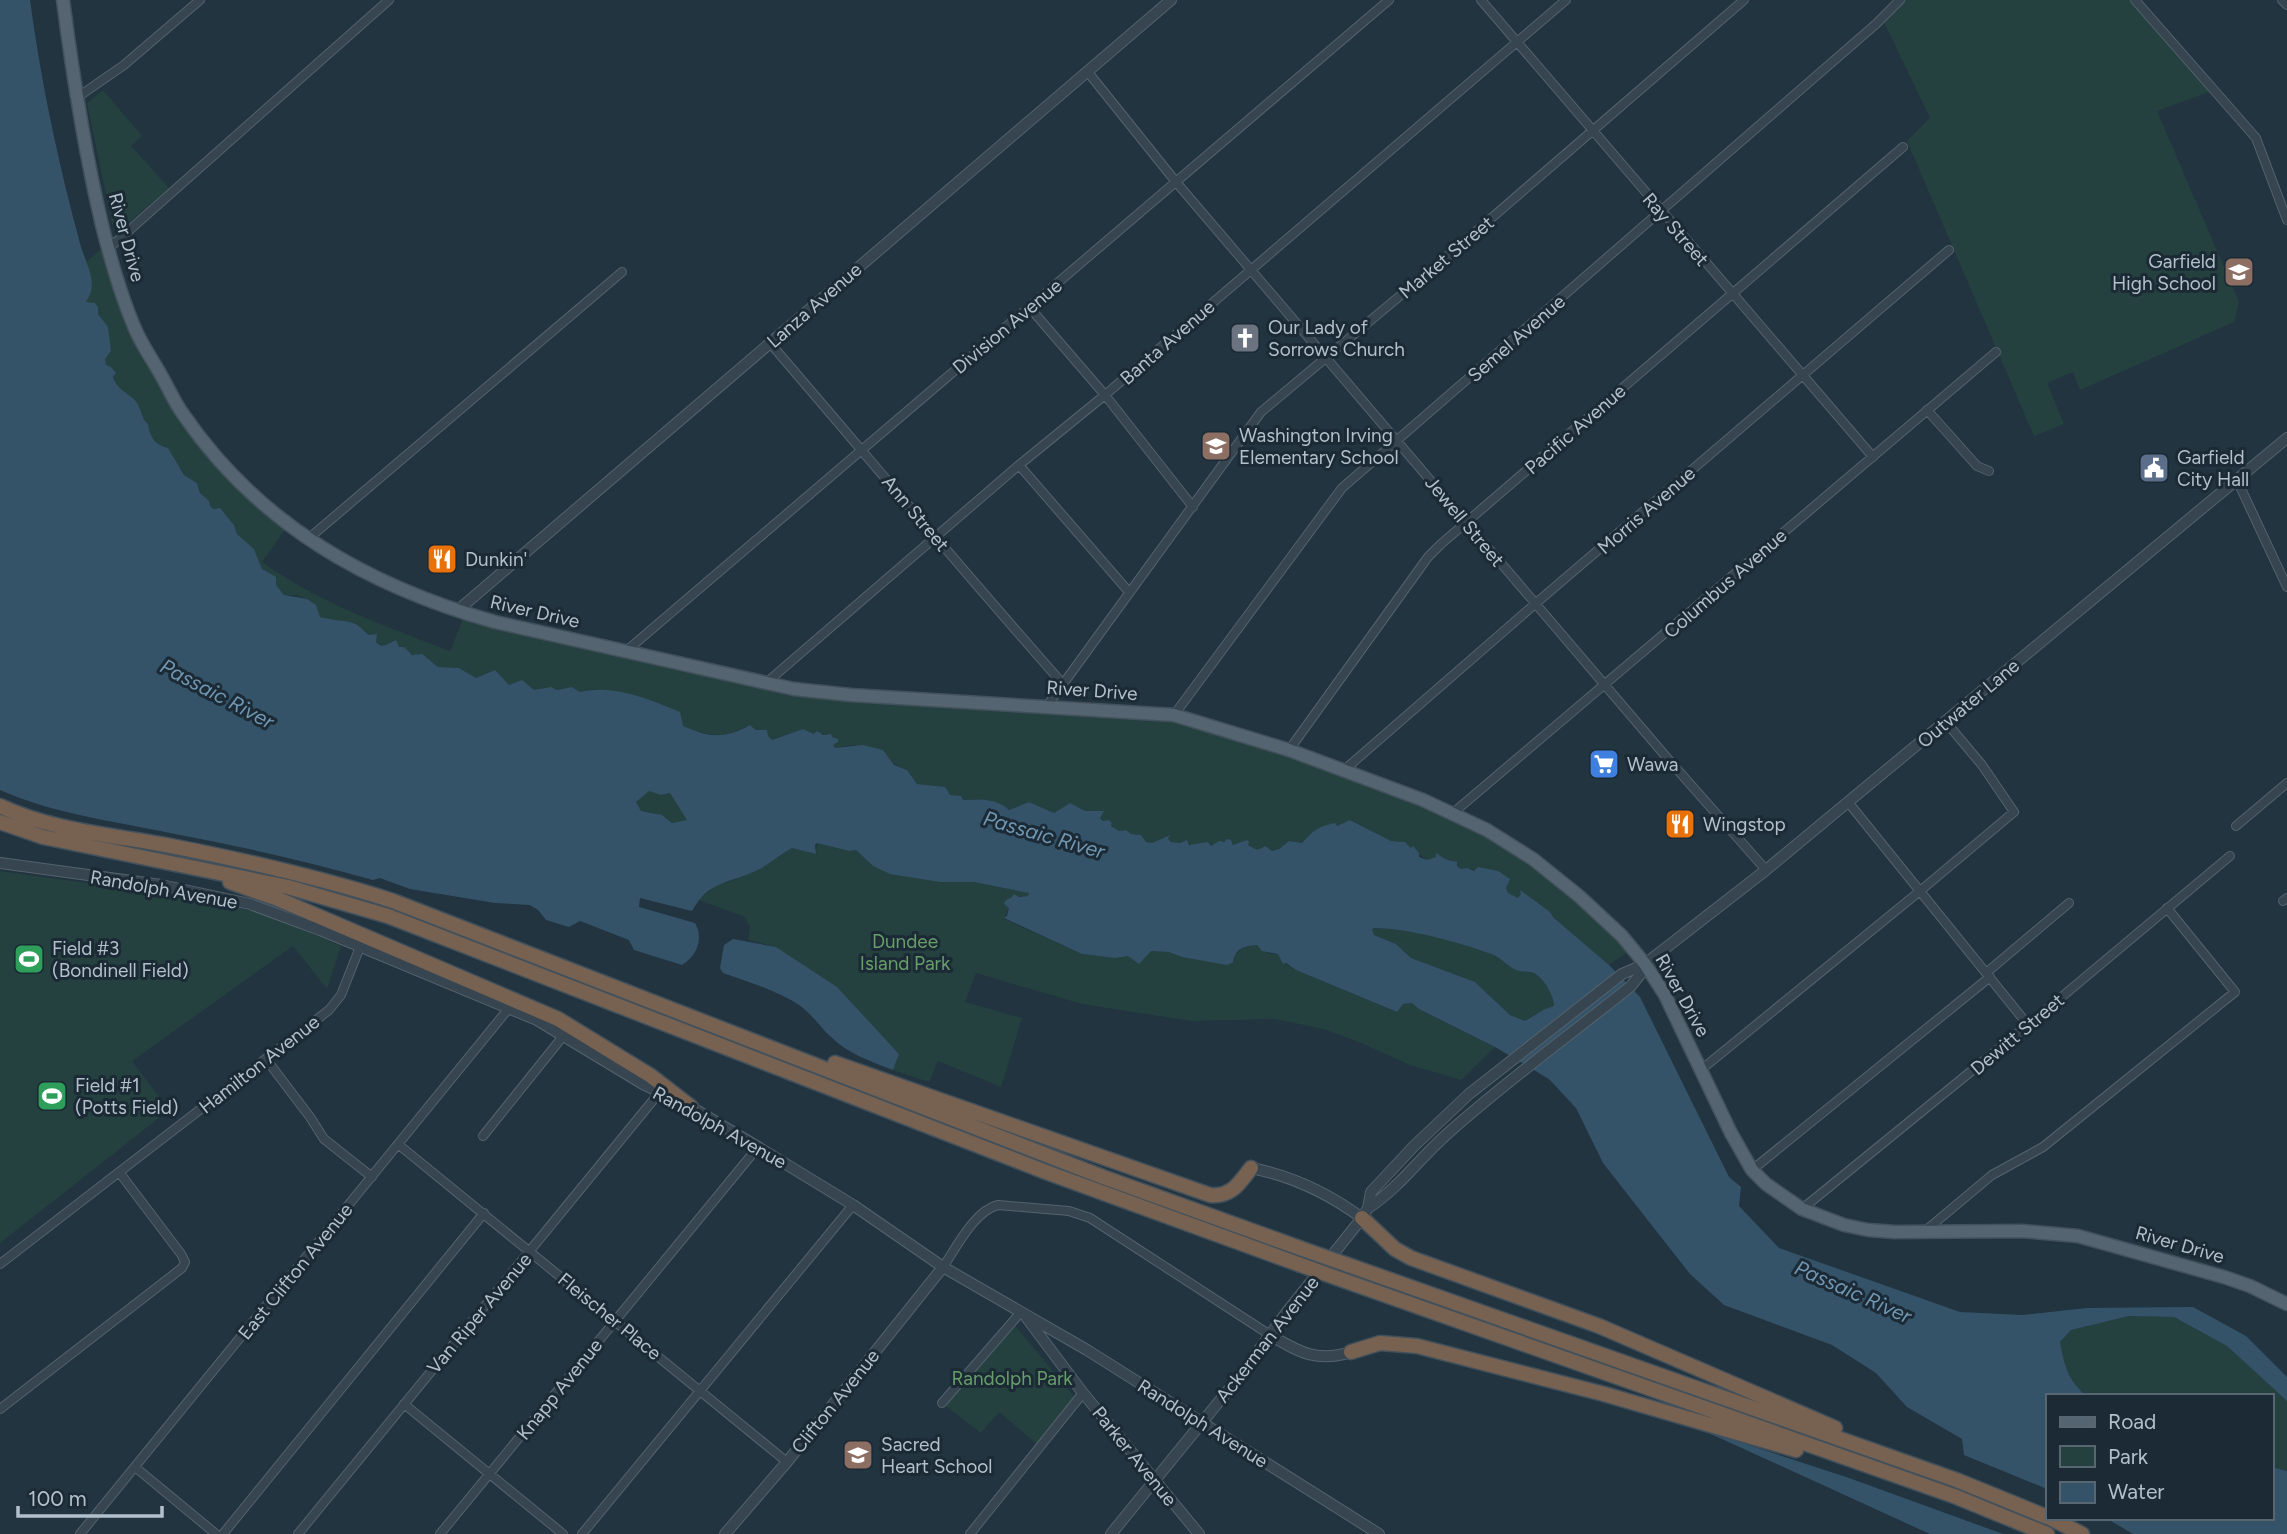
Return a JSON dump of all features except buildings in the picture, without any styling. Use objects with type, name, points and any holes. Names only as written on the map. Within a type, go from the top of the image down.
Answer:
[{"type":"highway","points":[[0,806],[48,822],[256,863],[360,890],[460,926],[1103,1177],[2014,1502]]},
{"type":"highway","points":[[0,822],[19,830],[216,878],[257,891],[558,1019],[651,1076],[691,1107]]},
{"type":"highway","points":[[69,842],[288,887],[388,916],[1059,1177],[2008,1517],[2047,1534]]},
{"type":"highway","points":[[681,1012],[790,1046],[1210,1195],[1227,1194],[1251,1168]]},
{"type":"highway","points":[[1365,1213],[1395,1249],[1411,1258],[1599,1326],[1816,1420],[1947,1470],[2046,1517]]},
{"type":"highway","points":[[1351,1352],[1380,1343],[1403,1344],[1430,1350],[1680,1415],[2008,1517]]},
{"type":"highway","points":[[2053,1520],[2082,1534]]},
{"type":"main road","name":"River Drive","points":[[63,0],[75,99],[85,153],[108,248],[136,333],[183,414],[222,462],[260,501],[308,539],[352,567],[457,611],[495,622],[793,689],[1174,715],[1289,750],[1453,813],[1487,830],[1558,878],[1622,936],[1645,964],[1665,995],[1731,1133],[1752,1170],[1766,1184],[1802,1209],[1853,1227],[1895,1232],[2022,1231],[2078,1236],[2224,1277],[2287,1304]]},
{"type":"street","points":[[75,99],[124,65],[200,0]]},
{"type":"street","points":[[108,248],[388,0]]},
{"type":"street","name":"Lanza Avenue","points":[[457,611],[1171,0]]},
{"type":"street","name":"Division Avenue","points":[[625,652],[1389,0]]},
{"type":"street","name":"Ray Street","points":[[1481,0],[1873,457]]},
{"type":"street","name":"Banta Avenue","points":[[765,683],[1019,465],[1105,396],[1566,0]]},
{"type":"street","name":"Market Street","points":[[1047,706],[1261,412],[1744,0]]},
{"type":"street","name":"Semel Avenue","points":[[1174,715],[1342,488],[1662,212],[1900,0]]},
{"type":"street","points":[[2135,0],[2256,138],[2287,220]]},
{"type":"street","points":[[2282,0],[2287,5]]},
{"type":"street","name":"Jewell Street","points":[[1087,71],[1176,182],[1605,686],[1766,870]]},
{"type":"street","name":"Pacific Avenue","points":[[1289,750],[1428,557],[1903,147]]},
{"type":"street","name":"Morris Avenue","points":[[1343,771],[1949,250]]},
{"type":"street","points":[[308,539],[622,272]]},
{"type":"street","points":[[1030,308],[1193,506]]},
{"type":"street","name":"Ann Street","points":[[770,343],[975,585],[1062,683]]},
{"type":"street","name":"Columbus Avenue","points":[[1453,813],[1996,352]]},
{"type":"street","points":[[1927,410],[1977,466],[1989,471]]},
{"type":"street","name":"Outwater Lane","points":[[1487,1080],[1622,974],[1645,964],[1766,870],[2287,438]]},
{"type":"street","points":[[1019,465],[1129,592]]},
{"type":"street","points":[[2237,480],[2287,587]]},
{"type":"street","points":[[1702,1069],[2014,812],[1982,765],[1945,721]]},
{"type":"street","points":[[2236,826],[2287,783]]},
{"type":"street","points":[[1848,802],[2028,1025]]},
{"type":"street","name":"Dewitt Street","points":[[1802,1209],[2230,856]]},
{"type":"street","name":"Randolph Avenue","points":[[0,863],[161,885],[230,898],[284,916],[360,947],[564,1035],[659,1093],[691,1107],[853,1205],[943,1267],[1087,1350],[1373,1533]]},
{"type":"street","points":[[1752,1170],[1988,975],[2069,903]]},
{"type":"street","points":[[1924,1232],[1992,1175],[2043,1147],[2235,992],[2167,908]]},
{"type":"street","name":"Hamilton Avenue","points":[[0,1264],[336,1003],[360,947]]},
{"type":"street","name":"Outwater Lane","points":[[1497,1093],[1631,986],[1645,964]]},
{"type":"street","name":"East Clifton Avenue","points":[[80,1534],[509,1009]]},
{"type":"street","points":[[483,1136],[564,1035]]},
{"type":"street","points":[[266,1059],[324,1139],[372,1177]]},
{"type":"street","name":"Ackerman Avenue","points":[[1365,1213],[1371,1192],[1453,1109],[1487,1080]]},
{"type":"street","name":"Van Riper Avenue","points":[[299,1534],[659,1093]]},
{"type":"street","name":"Ackerman Avenue","points":[[1111,1534],[1202,1423],[1365,1213],[1383,1199],[1438,1143],[1497,1093]]},
{"type":"street","name":"Fleischer Place","points":[[399,1144],[787,1462]]},
{"type":"street","name":"Knapp Avenue","points":[[440,1534],[758,1147]]},
{"type":"street","points":[[1251,1168],[1279,1174],[1308,1185],[1365,1213]]},
{"type":"street","points":[[0,1409],[182,1268],[185,1262],[181,1254],[119,1172]]},
{"type":"street","points":[[582,1534],[853,1205]]},
{"type":"street","points":[[943,1267],[979,1214],[990,1207],[998,1205],[1069,1211],[1090,1218],[1290,1347],[1325,1358],[1351,1352]]},
{"type":"street","points":[[223,1534],[484,1213]]},
{"type":"street","name":"Clifton Avenue","points":[[725,1534],[787,1462],[943,1267]]},
{"type":"street","points":[[942,1402],[1021,1311]]},
{"type":"street","name":"Parker Avenue","points":[[1021,1311],[1083,1393],[1199,1534]]},
{"type":"street","points":[[970,1534],[1083,1393]]},
{"type":"street","points":[[404,1404],[563,1534]]},
{"type":"street","points":[[135,1467],[216,1534]]},
{"type":"green space","points":[[1903,0],[2140,0],[2217,89],[2157,111],[2239,302],[2234,322],[2080,390],[2073,372],[2047,383],[2064,424],[2034,436],[1907,141],[1930,118],[1883,20]]},
{"type":"green space","points":[[103,90],[142,136],[131,146],[169,188],[120,230],[112,224],[87,103]]},
{"type":"green space","points":[[107,244],[136,333],[183,414],[289,524],[262,562],[329,602],[450,651],[465,614],[765,683],[1174,715],[1453,813],[1549,872],[1633,948],[1609,965],[1550,912],[1521,894],[1518,898],[1508,893],[1508,882],[1498,871],[1461,869],[1451,859],[1436,854],[1436,857],[1427,860],[1400,841],[1391,841],[1351,820],[1318,832],[1302,843],[1289,841],[1272,851],[1265,847],[1252,850],[1246,841],[1236,845],[1230,842],[1211,846],[1208,842],[1193,845],[1185,841],[1171,842],[1168,840],[1169,835],[1152,843],[1146,842],[1141,835],[1131,834],[1126,830],[1119,831],[1100,818],[1103,811],[1085,811],[1070,803],[1054,813],[1029,802],[1009,810],[979,799],[962,800],[961,796],[950,795],[939,787],[917,784],[907,770],[855,745],[835,748],[831,734],[814,734],[803,729],[772,740],[750,725],[724,736],[696,732],[594,689],[580,692],[572,687],[556,690],[551,687],[534,691],[523,684],[509,685],[495,670],[476,678],[459,668],[438,667],[399,647],[394,640],[384,647],[376,642],[376,634],[369,635],[338,620],[320,617],[306,599],[297,595],[284,595],[262,569],[254,549],[237,534],[234,525],[220,509],[208,504],[197,483],[184,475],[149,435],[148,424],[131,400],[117,388],[111,367],[106,365],[104,359],[107,354],[86,303],[86,262]]},
{"type":"green space","points":[[649,790],[661,795],[670,793],[688,820],[672,823],[662,815],[641,811],[636,802]]},
{"type":"green space","name":"Dundee Island Park","points":[[817,843],[848,851],[856,850],[873,866],[940,882],[974,882],[1030,893],[1028,896],[1015,896],[1004,919],[1082,954],[1115,958],[1150,951],[1169,952],[1182,957],[1234,955],[1246,946],[1257,945],[1269,954],[1278,954],[1284,963],[1296,970],[1396,1012],[1403,1004],[1412,1003],[1495,1047],[1461,1080],[1410,1065],[1324,1029],[1275,1019],[1192,1021],[1082,1004],[976,973],[965,1002],[1022,1018],[1001,1087],[938,1061],[929,1082],[893,1070],[899,1053],[776,947],[748,940],[750,927],[745,917],[699,900],[716,885],[760,869],[792,848],[816,854]]},
{"type":"green space","points":[[0,871],[201,899],[270,915],[341,946],[327,989],[293,946],[132,1061],[169,1110],[0,1243]]},
{"type":"green space","points":[[1373,928],[1434,937],[1494,955],[1516,970],[1537,975],[1549,990],[1554,1007],[1545,1009],[1525,1021],[1510,1015],[1475,982],[1411,958],[1396,944],[1374,935]]},
{"type":"green space","points":[[2129,1316],[2174,1317],[2227,1346],[2287,1401],[2287,1471],[2273,1468],[2273,1394],[2084,1394],[2068,1372],[2060,1342],[2071,1330]]},
{"type":"green space","name":"Randolph Park","points":[[1012,1322],[1077,1400],[1040,1447],[999,1412],[981,1433],[942,1403]]},
{"type":"water","name":"Passaic River","points":[[0,0],[30,0],[58,155],[81,247],[91,275],[92,288],[86,302],[95,303],[98,314],[108,327],[111,351],[105,359],[106,365],[116,373],[113,377],[118,386],[137,403],[154,440],[168,448],[184,475],[197,483],[200,493],[209,501],[210,506],[214,509],[220,508],[234,525],[237,534],[254,549],[262,569],[276,577],[276,585],[284,595],[307,599],[316,605],[320,617],[352,623],[369,635],[377,634],[376,642],[381,645],[396,640],[399,647],[404,647],[412,655],[422,654],[438,667],[459,668],[476,678],[495,670],[509,685],[522,680],[534,690],[572,687],[580,692],[605,690],[631,694],[680,712],[683,726],[709,735],[725,735],[750,725],[756,730],[767,730],[772,740],[803,729],[814,734],[817,731],[823,735],[831,734],[838,739],[833,745],[835,748],[863,745],[883,750],[894,765],[907,770],[917,784],[945,787],[950,795],[961,796],[963,800],[993,801],[1009,810],[1029,802],[1054,813],[1070,803],[1085,811],[1104,811],[1100,818],[1103,821],[1109,820],[1111,826],[1119,831],[1126,830],[1131,834],[1141,835],[1146,842],[1152,843],[1170,835],[1168,839],[1171,842],[1180,843],[1187,840],[1189,845],[1208,842],[1211,846],[1227,839],[1231,840],[1233,845],[1247,840],[1248,845],[1254,849],[1265,846],[1272,851],[1289,841],[1302,843],[1324,826],[1335,823],[1337,826],[1350,820],[1391,841],[1405,842],[1411,848],[1413,846],[1419,857],[1427,860],[1436,857],[1436,853],[1457,862],[1461,869],[1474,871],[1478,867],[1498,871],[1510,879],[1506,888],[1508,893],[1518,898],[1520,890],[1550,912],[1640,997],[1729,1177],[1741,1187],[1739,1206],[1779,1248],[1960,1312],[2022,1315],[2087,1308],[2193,1307],[2246,1336],[2287,1377],[2287,1401],[2227,1346],[2174,1317],[2129,1316],[2071,1330],[2060,1342],[2068,1372],[2084,1394],[2046,1394],[2046,1489],[1964,1455],[1962,1439],[1907,1407],[1876,1373],[1832,1345],[1724,1305],[1690,1274],[1603,1163],[1576,1108],[1549,1079],[1412,1003],[1403,1004],[1397,1012],[1283,964],[1278,954],[1262,951],[1257,945],[1241,949],[1233,962],[1227,965],[1169,952],[1151,951],[1139,964],[1128,956],[1115,958],[1082,954],[1004,918],[1009,908],[1004,904],[1006,900],[1014,894],[1019,897],[1028,896],[1029,893],[974,882],[940,882],[890,874],[873,866],[856,850],[849,851],[817,843],[816,854],[792,848],[760,869],[714,888],[706,893],[692,911],[640,898],[639,907],[695,923],[699,935],[698,946],[692,957],[682,965],[634,950],[629,940],[580,921],[569,927],[546,920],[530,905],[495,903],[410,889],[380,878],[373,880],[247,849],[62,811],[0,790]],"holes":[[[649,791],[661,795],[670,793],[687,820],[672,823],[662,815],[641,811],[636,802]],[[1372,929],[1434,937],[1494,955],[1516,970],[1537,975],[1548,989],[1554,1006],[1525,1021],[1510,1015],[1475,982],[1411,958],[1396,944],[1374,935]]]},
{"type":"water","points":[[733,939],[776,947],[837,987],[899,1054],[893,1070],[844,1048],[804,1009],[790,1000],[723,973],[720,968],[724,945]]},
{"type":"water","points":[[1700,1429],[1849,1478],[2003,1534],[1930,1534]]},
{"type":"water","points":[[2273,1468],[2287,1471],[2287,1534],[2133,1534],[2109,1520],[2273,1520]]},
{"type":"place","name":"Garfield High School","points":[[2239,272]]},
{"type":"place","name":"Our Lady of Sorrows Church","points":[[1245,338]]},
{"type":"place","name":"Washington Irving Elementary School","points":[[1216,446]]},
{"type":"place","name":"Garfield City Hall","points":[[2154,468]]},
{"type":"place","name":"Dunkin'","points":[[442,559]]},
{"type":"place","name":"Wawa","points":[[1604,764]]},
{"type":"place","name":"Wingstop","points":[[1680,824]]},
{"type":"place","name":"Field #3 (Bondinell Field)","points":[[29,959]]},
{"type":"place","name":"Field #1 (Potts Field)","points":[[52,1096]]},
{"type":"place","name":"Sacred Heart School","points":[[858,1455]]}]
